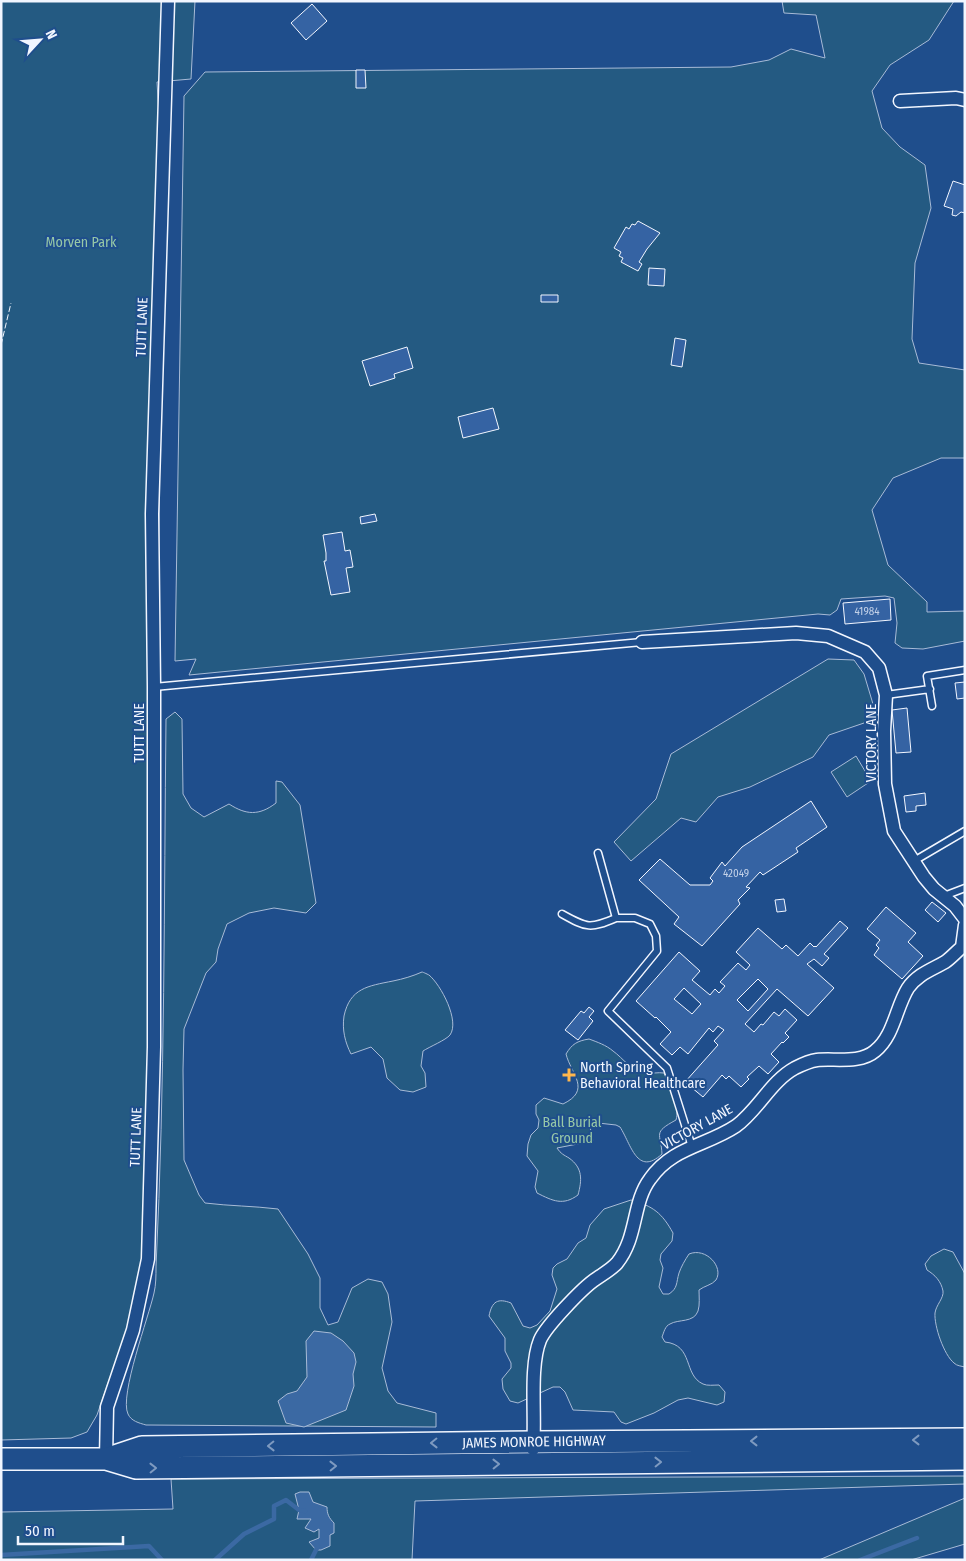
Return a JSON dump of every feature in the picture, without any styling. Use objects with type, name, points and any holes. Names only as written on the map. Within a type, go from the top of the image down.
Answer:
[{"type":"highway","name":"JAMES MONROE HIGHWAY","points":[[106,1459],[142,1447],[534,1442],[965,1440]]},
{"type":"highway","name":"JAMES MONROE HIGHWAY","points":[[1,1459],[106,1459],[136,1468],[965,1459]]},
{"type":"street","name":"TUTT LANE","points":[[106,1459],[108,1407],[133,1330],[148,1259],[154,1047],[153,494],[168,1]]},
{"type":"street","points":[[900,101],[956,98],[965,100]]},
{"type":"street","name":"VICTORY LANE","points":[[642,642],[796,632],[828,636],[866,652],[879,668],[886,695],[884,731],[885,784],[894,831],[934,889],[955,906],[965,919]]},
{"type":"street","name":"VICTORY LANE","points":[[532,1464],[536,1357],[541,1338],[573,1300],[592,1282],[616,1264],[629,1243],[634,1230],[638,1206],[648,1180],[670,1157],[736,1126],[781,1079],[794,1069],[816,1060],[856,1059],[874,1053],[883,1043],[908,988],[920,975],[945,961],[962,947],[965,925]]},
{"type":"lane","points":[[154,687],[642,642]]},
{"type":"lane","points":[[932,706],[927,676],[965,670]]},
{"type":"lane","points":[[886,695],[930,690]]},
{"type":"lane","points":[[914,861],[965,831]]},
{"type":"lane","points":[[598,853],[616,918]]},
{"type":"lane","points":[[944,896],[965,888]]},
{"type":"lane","points":[[562,914],[578,923],[595,927],[616,918],[635,918],[650,924],[656,936],[657,951],[608,1011],[667,1068],[692,1147]]},
{"type":"green space","name":"Morven Park","points":[[1,1],[195,1],[191,79],[157,82],[163,186],[150,1263],[97,1415],[87,1432],[71,1438],[1,1440]]},
{"type":"green space","points":[[782,1],[954,1],[929,40],[890,65],[872,91],[882,128],[900,147],[925,165],[931,208],[915,263],[912,339],[919,363],[965,370],[965,458],[941,458],[893,478],[872,510],[888,565],[927,602],[927,612],[965,611],[965,641],[923,649],[902,648],[895,643],[897,623],[894,598],[885,596],[841,599],[837,610],[830,615],[818,614],[189,675],[196,659],[175,661],[184,96],[205,72],[731,67],[769,60],[791,49],[825,58],[816,15],[784,13]]},
{"type":"green space","points":[[828,659],[854,660],[864,674],[873,704],[872,715],[864,723],[829,735],[813,757],[750,787],[718,797],[696,822],[681,818],[631,861],[614,842],[656,799],[671,754]]},
{"type":"green space","points":[[175,712],[182,719],[183,794],[191,808],[204,817],[229,804],[247,812],[258,812],[276,803],[276,781],[282,782],[300,805],[316,903],[306,913],[274,908],[249,913],[227,924],[218,949],[216,962],[206,973],[184,1029],[184,1160],[199,1195],[205,1203],[278,1209],[308,1254],[320,1278],[320,1308],[328,1325],[338,1322],[352,1288],[368,1279],[382,1282],[388,1294],[392,1322],[382,1368],[388,1391],[397,1403],[436,1413],[436,1427],[146,1425],[133,1420],[128,1414],[126,1405],[131,1374],[155,1290],[156,1280],[163,1061],[166,719]]},
{"type":"green space","points":[[856,756],[871,781],[847,797],[831,772]]},
{"type":"green space","points":[[422,972],[429,975],[439,987],[448,1004],[453,1021],[448,1037],[423,1051],[421,1066],[425,1073],[426,1087],[413,1092],[400,1090],[387,1078],[383,1059],[371,1047],[351,1054],[344,1036],[343,1021],[351,999],[361,990]]},
{"type":"green space","name":"Ball Burial Ground","points":[[589,1039],[610,1049],[640,1072],[664,1073],[676,1103],[677,1115],[676,1120],[661,1131],[662,1154],[646,1162],[636,1156],[620,1127],[589,1122],[593,1141],[557,1148],[574,1162],[579,1170],[581,1179],[578,1195],[568,1200],[558,1201],[537,1193],[535,1187],[538,1171],[527,1156],[528,1144],[531,1135],[538,1128],[539,1120],[536,1114],[536,1105],[544,1098],[563,1104],[572,1099],[576,1093],[577,1081],[566,1054],[575,1044]]},
{"type":"green space","points":[[631,1200],[656,1211],[665,1220],[673,1233],[672,1241],[661,1254],[660,1260],[663,1268],[659,1287],[663,1294],[669,1294],[674,1290],[680,1271],[689,1254],[702,1253],[712,1260],[718,1269],[716,1280],[699,1290],[699,1306],[696,1315],[668,1325],[662,1337],[665,1342],[674,1344],[680,1349],[697,1380],[705,1385],[719,1385],[725,1392],[724,1402],[717,1405],[688,1398],[678,1400],[654,1413],[626,1424],[621,1422],[614,1412],[573,1410],[565,1392],[560,1387],[553,1387],[518,1403],[510,1401],[503,1389],[502,1379],[511,1368],[511,1363],[505,1351],[505,1338],[489,1316],[492,1307],[499,1301],[511,1303],[523,1326],[530,1328],[537,1325],[550,1311],[557,1289],[552,1275],[553,1268],[567,1259],[578,1243],[586,1238],[590,1225],[604,1209]]},
{"type":"green space","points":[[944,1249],[953,1252],[965,1274],[965,1367],[956,1365],[950,1359],[940,1340],[935,1313],[943,1291],[939,1281],[927,1270],[925,1264],[931,1256]]},
{"type":"green space","points":[[965,1476],[965,1484],[415,1501],[412,1560],[1,1560],[1,1512],[173,1509],[171,1479]]},
{"type":"green space","points":[[965,1498],[965,1544],[911,1560],[819,1560]]},
{"type":"shaded area","points":[[314,1331],[331,1333],[343,1341],[354,1353],[356,1362],[353,1374],[354,1386],[346,1410],[304,1427],[286,1423],[278,1401],[287,1394],[297,1391],[307,1377],[306,1341]]},
{"type":"shaded area","points":[[309,1492],[313,1502],[327,1507],[327,1512],[334,1523],[334,1533],[330,1535],[330,1546],[316,1550],[309,1542],[319,1538],[319,1529],[314,1532],[305,1528],[311,1519],[297,1519],[299,1510],[295,1494]]},
{"type":"building","points":[[312,4],[327,21],[306,40],[291,23]]},
{"type":"building","points":[[356,70],[365,70],[366,88],[356,88]]},
{"type":"building","points":[[953,181],[965,185],[965,213],[961,212],[956,216],[952,215],[953,209],[944,206]]},
{"type":"building","points":[[638,221],[660,233],[639,262],[642,264],[638,271],[621,262],[623,258],[619,256],[621,252],[614,248],[626,227],[629,229],[632,224],[635,225]]},
{"type":"building","points":[[649,268],[665,269],[664,286],[648,285]]},
{"type":"building","points":[[541,295],[558,295],[558,302],[541,302]]},
{"type":"building","points":[[675,338],[686,340],[682,367],[671,365]]},
{"type":"building","points":[[407,347],[413,368],[394,374],[395,378],[370,386],[362,361]]},
{"type":"building","points":[[493,408],[499,429],[463,438],[458,417]]},
{"type":"building","points":[[375,514],[377,521],[361,524],[360,517]]},
{"type":"building","points":[[342,532],[345,551],[350,550],[353,567],[346,568],[350,592],[331,595],[324,561],[326,561],[326,553],[323,535]]},
{"type":"building","points":[[890,599],[891,620],[845,624],[843,603]]},
{"type":"building","points":[[965,682],[965,698],[957,699],[955,683]]},
{"type":"building","points":[[907,708],[911,752],[896,753],[892,710]]},
{"type":"building","points":[[925,793],[926,805],[916,806],[916,811],[906,812],[904,796]]},
{"type":"building","points":[[811,801],[827,827],[796,848],[798,852],[763,875],[760,872],[746,887],[750,888],[738,900],[740,904],[702,946],[674,924],[679,917],[639,880],[660,859],[690,885],[710,885],[713,881],[710,878],[722,862],[725,866],[742,847]]},
{"type":"building","points":[[784,899],[786,911],[777,912],[775,900]]},
{"type":"building","points":[[932,902],[946,913],[938,922],[925,910]]},
{"type":"building","points":[[886,907],[916,933],[908,942],[923,956],[902,979],[874,955],[879,948],[876,945],[880,940],[867,929]]},
{"type":"building","points":[[840,921],[848,928],[824,954],[829,958],[822,966],[814,959],[807,964],[834,988],[808,1016],[777,989],[745,1024],[754,1032],[774,1012],[779,1016],[785,1009],[797,1020],[785,1033],[789,1037],[771,1054],[779,1062],[768,1074],[759,1066],[747,1077],[749,1079],[741,1087],[729,1076],[726,1079],[722,1075],[703,1097],[685,1082],[718,1045],[714,1041],[724,1030],[718,1026],[713,1032],[709,1028],[688,1054],[680,1047],[672,1055],[660,1044],[671,1032],[636,1001],[679,952],[700,971],[692,980],[710,995],[715,989],[719,993],[725,986],[720,982],[738,963],[746,970],[750,965],[736,952],[758,928],[782,949],[786,945],[798,956],[810,943],[816,947]],"holes":[[[758,979],[768,989],[748,1011],[737,1000]],[[684,988],[701,1004],[692,1014],[674,999]]]},
{"type":"building","points":[[589,1007],[594,1011],[589,1017],[593,1021],[578,1040],[565,1030],[581,1011],[584,1013]]},
{"type":"waterway","points":[[215,1560],[244,1534],[274,1519],[274,1506],[286,1500],[299,1510],[305,1511]]},
{"type":"waterway","points":[[860,1560],[917,1538]]},
{"type":"waterway","points":[[1,1555],[149,1546],[162,1560]]},
{"type":"waterway","points":[[311,1560],[318,1546]]},
{"type":"fence","points":[[1,345],[11,303]]},
{"type":"place","name":"North Spring Behavioral Healthcare","points":[[569,1075]]}]
